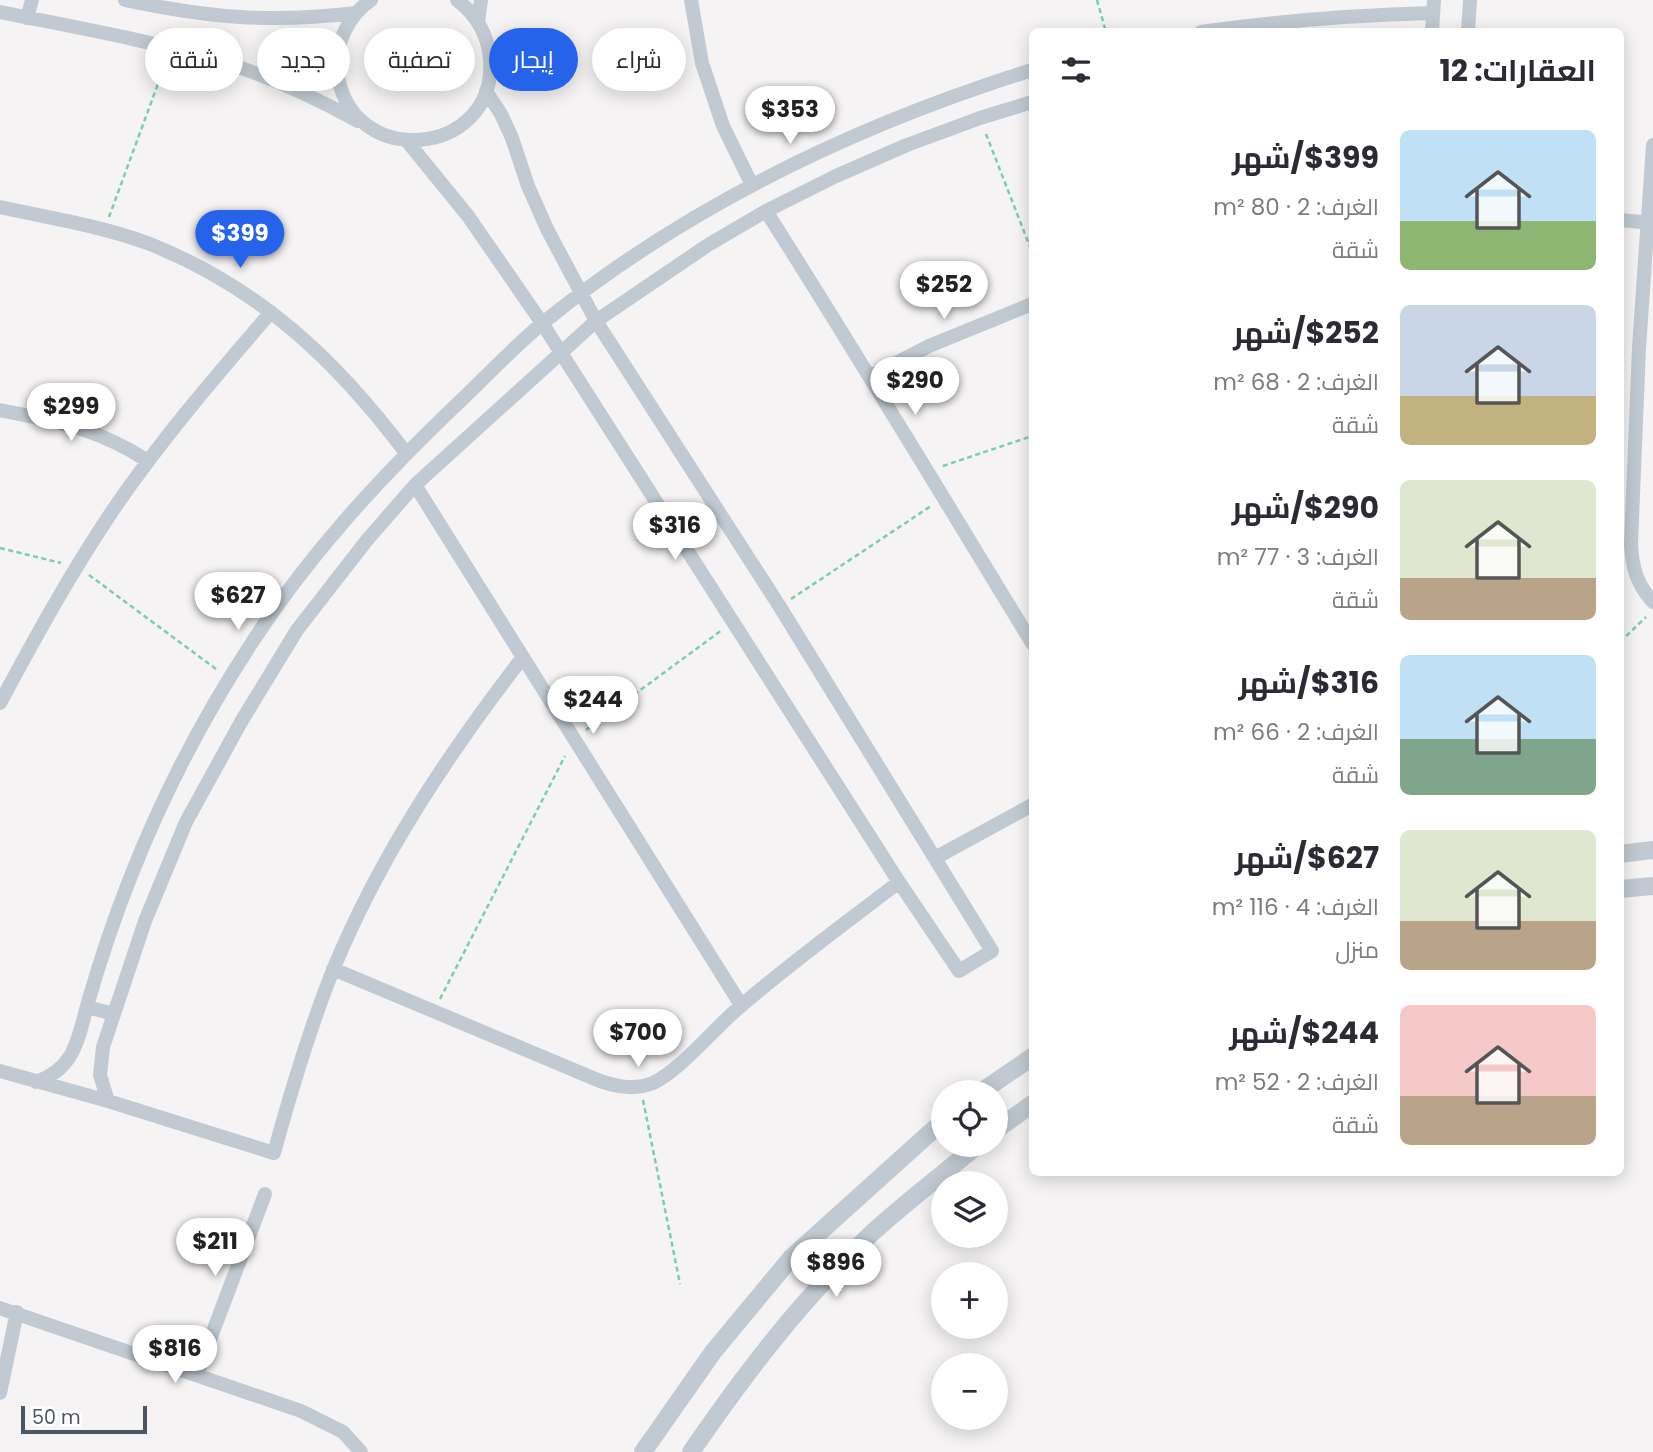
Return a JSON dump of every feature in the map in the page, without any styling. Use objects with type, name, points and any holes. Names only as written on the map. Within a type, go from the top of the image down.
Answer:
[{"type":"street","points":[[27,18],[32,0]]},
{"type":"street","points":[[125,0],[183,13],[252,19],[299,19],[356,13]]},
{"type":"street","points":[[368,126],[349,106],[342,93],[337,65],[342,37],[356,13],[371,0]]},
{"type":"street","points":[[243,70],[321,101],[387,136],[407,141],[436,138],[455,129],[471,115],[486,91],[489,77],[490,55],[485,35],[478,22],[457,0]]},
{"type":"street","points":[[478,22],[481,0]]},
{"type":"street","points":[[691,0],[702,63],[710,88],[723,126],[752,185]]},
{"type":"street","points":[[1468,28],[1470,0]]},
{"type":"street","points":[[1227,28],[1272,21],[1434,6],[1432,28]]},
{"type":"street","points":[[0,12],[145,43]]},
{"type":"street","points":[[36,1082],[58,1071],[67,1062],[78,1040],[105,945],[139,852],[181,762],[229,678],[268,618],[312,560],[357,505],[406,453],[542,323],[636,255],[752,185],[820,150],[891,119],[1029,71]]},
{"type":"street","points":[[407,141],[468,216],[542,323],[899,882],[959,971],[992,951],[780,607],[596,321],[537,208],[512,138],[486,91]]},
{"type":"street","points":[[108,1101],[100,1075],[100,1061],[145,921],[186,822],[241,722],[297,630],[367,540],[415,485],[596,321],[651,282],[766,211],[848,170],[907,145],[1029,103]]},
{"type":"street","points":[[1653,145],[1650,223],[1639,348],[1631,544],[1637,578],[1653,602]]},
{"type":"street","points":[[0,206],[105,230],[149,244],[191,262],[271,312],[307,341],[374,411],[406,453]]},
{"type":"street","points":[[766,211],[871,376],[1029,638]]},
{"type":"street","points":[[1624,220],[1650,223]]},
{"type":"street","points":[[871,376],[929,346],[1029,305]]},
{"type":"street","points":[[0,703],[5,681],[110,514],[207,386],[271,312]]},
{"type":"street","points":[[0,410],[90,431],[126,447],[148,461]]},
{"type":"street","points":[[415,485],[741,1005]]},
{"type":"street","points":[[0,1072],[108,1101],[274,1153],[301,1057],[333,970],[374,883],[418,804],[468,728],[523,657]]},
{"type":"street","points":[[935,858],[1029,807]]},
{"type":"street","points":[[1624,854],[1653,850]]},
{"type":"street","points":[[333,970],[613,1086],[640,1086],[650,1084],[669,1072],[741,1005],[899,882]]},
{"type":"street","points":[[1624,889],[1653,886]]},
{"type":"street","points":[[87,1007],[114,1014]]},
{"type":"street","points":[[998,1080],[1029,1059]]},
{"type":"street","points":[[1008,1121],[1029,1106]]},
{"type":"street","points":[[643,1452],[713,1352],[791,1258],[931,1132]]},
{"type":"street","points":[[691,1452],[740,1384],[831,1275],[872,1233],[963,1157]]},
{"type":"street","points":[[197,1374],[265,1194]]},
{"type":"street","points":[[0,1308],[318,1418],[343,1432],[361,1452]]},
{"type":"street","points":[[0,1393],[17,1312]]},
{"type":"path","points":[[1097,0],[1106,28]]},
{"type":"path","points":[[105,230],[155,91]]},
{"type":"path","points":[[980,118],[1029,245]]},
{"type":"path","points":[[927,471],[1029,437]]},
{"type":"path","points":[[780,607],[943,498]]},
{"type":"path","points":[[0,548],[78,566],[229,678]]},
{"type":"path","points":[[1624,638],[1653,609]]},
{"type":"path","points":[[434,1012],[574,739],[733,622]]},
{"type":"path","points":[[640,1086],[680,1284]]}]
